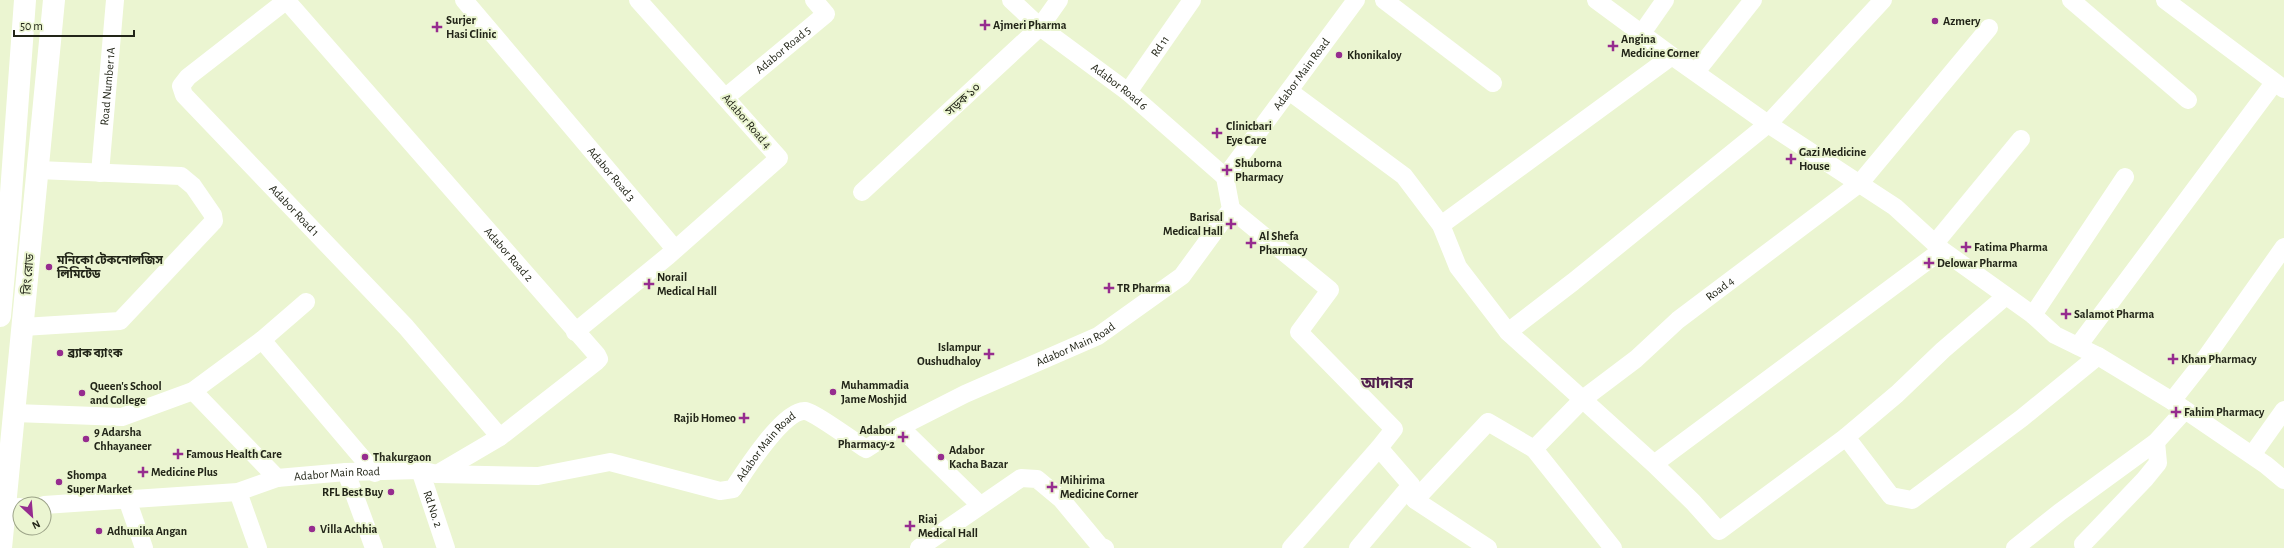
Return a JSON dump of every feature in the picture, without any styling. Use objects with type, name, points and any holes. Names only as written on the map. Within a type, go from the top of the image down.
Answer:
[{"type":"main road","name":"রিং রোড","points":[[0,316],[5,204],[25,0]]},
{"type":"main road","name":"রিং রোড","points":[[1,548],[9,506],[15,413],[54,0]]},
{"type":"street","name":"Road Number 1A","points":[[100,173],[115,0]]},
{"type":"street","name":"Adabor Road 2","points":[[286,0],[575,332],[598,355],[599,359],[500,437],[429,472]]},
{"type":"street","name":"Adabor Road 1","points":[[286,0],[188,77],[180,86],[184,95],[406,327],[500,437]]},
{"type":"street","name":"Adabor Road 3","points":[[464,0],[674,249]]},
{"type":"street","name":"Adabor Road 4","points":[[638,0],[779,158],[674,249]]},
{"type":"street","name":"Adabor Road 5","points":[[726,97],[826,14],[814,0]]},
{"type":"street","name":"Adabor Road 6","points":[[1012,0],[1040,27],[1128,92],[1225,177]]},
{"type":"street","name":"সড়ক ১০","points":[[862,192],[1040,27],[1059,0]]},
{"type":"street","name":"Rd 11","points":[[1128,92],[1192,0]]},
{"type":"street","name":"Adabor Main Road","points":[[1225,177],[1356,0]]},
{"type":"street","points":[[1384,0],[1493,82]]},
{"type":"street","points":[[1596,0],[1768,124],[1895,207],[1939,246],[2033,315],[2055,335],[2098,356],[2178,406],[2252,455],[2284,480]]},
{"type":"street","points":[[1642,33],[1666,0]]},
{"type":"street","points":[[1696,72],[1753,0]]},
{"type":"street","points":[[1508,332],[1768,124],[1882,0]]},
{"type":"street","points":[[2071,0],[2188,100]]},
{"type":"street","points":[[2078,346],[2279,86],[2165,0]]},
{"type":"street","name":"Road 4","points":[[1534,449],[1583,399],[1636,360],[1678,320],[1860,183],[1989,28]]},
{"type":"street","points":[[1441,225],[1672,56]]},
{"type":"street","points":[[1289,91],[1404,176],[1441,225],[1458,267],[1508,332],[1654,464],[1693,502],[1719,531],[1846,438],[1897,394],[1943,350],[2006,296]]},
{"type":"street","points":[[1654,464],[1939,246],[2021,139]]},
{"type":"street","points":[[23,327],[120,321],[214,221],[214,215],[193,186],[181,176],[38,170]]},
{"type":"street","points":[[1225,177],[1231,209],[1330,290],[1299,332],[1394,430],[1290,548]]},
{"type":"street","points":[[2033,315],[2125,177]]},
{"type":"street","name":"Adabor Main Road","points":[[52,504],[238,492],[277,478],[346,472],[429,472],[538,476],[610,462],[720,491],[733,489],[761,448],[788,419],[797,413],[806,411],[866,448],[900,427],[965,394],[1098,336],[1182,276],[1231,209]]},
{"type":"street","points":[[2015,548],[2060,512],[2156,442],[2202,363],[2284,246]]},
{"type":"street","points":[[575,332],[674,249]]},
{"type":"street","points":[[15,413],[122,417],[193,391],[262,340],[306,302]]},
{"type":"street","points":[[262,340],[375,473]]},
{"type":"street","points":[[1846,438],[1891,496],[1912,500],[2022,418],[2098,356]]},
{"type":"street","points":[[193,391],[277,478]]},
{"type":"street","points":[[2252,455],[2284,410]]},
{"type":"street","points":[[1358,548],[1413,493],[1488,422],[1534,449],[1613,548]]},
{"type":"street","points":[[900,427],[980,505]]},
{"type":"street","points":[[2083,544],[2145,479],[2158,463],[2156,442]]},
{"type":"street","points":[[1379,448],[1413,493],[1488,548]]},
{"type":"street","points":[[346,472],[374,548]]},
{"type":"street","name":"Rd No. 2","points":[[429,472],[446,548]]},
{"type":"street","points":[[919,548],[1021,478],[1037,479],[1061,499],[1100,546],[1105,548]]},
{"type":"street","points":[[238,492],[258,548]]},
{"type":"street","points":[[127,499],[144,548]]},
{"type":"place","name":"Azmery","points":[[1935,21]]},
{"type":"place","name":"Ajmeri Pharma","points":[[985,25]]},
{"type":"place","name":"Surjer Hasi Clinic","points":[[437,27]]},
{"type":"place","name":"Angina Medicine Corner","points":[[1613,46]]},
{"type":"place","name":"Khonikaloy","points":[[1339,55]]},
{"type":"place","name":"Clinicbari Eye Care","points":[[1217,133]]},
{"type":"place","name":"Gazi Medicine House","points":[[1791,159]]},
{"type":"place","name":"Shuborna Pharmacy","points":[[1227,170]]},
{"type":"place","name":"Barisal Medical Hall","points":[[1231,224]]},
{"type":"place","name":"Al Shefa Pharmacy","points":[[1251,243]]},
{"type":"place","name":"Fatima Pharma","points":[[1966,247]]},
{"type":"place","name":"Delowar Pharma","points":[[1929,263]]},
{"type":"place","name":"মনিকো টেকনোলজিস লিমিটেড","points":[[49,267]]},
{"type":"place","name":"Norail Medical Hall","points":[[649,284]]},
{"type":"place","name":"TR Pharma","points":[[1109,288]]},
{"type":"place","name":"Salamot Pharma","points":[[2066,314]]},
{"type":"place","name":"ব্র্যাক ব্যাংক","points":[[60,353]]},
{"type":"place","name":"Islampur Oushudhaloy","points":[[989,354]]},
{"type":"place","name":"Khan Pharmacy","points":[[2173,359]]},
{"type":"place","name":"Muhammadia Jame Moshjid","points":[[833,392]]},
{"type":"place","name":"Queen's School and College","points":[[82,393]]},
{"type":"place","name":"Fahim Pharmacy","points":[[2176,412]]},
{"type":"place","name":"Rajib Homeo","points":[[744,418]]},
{"type":"place","name":"Adabor Pharmacy-2","points":[[903,437]]},
{"type":"place","name":"9 Adarsha Chhayaneer","points":[[86,439]]},
{"type":"place","name":"Famous Health Care","points":[[178,454]]},
{"type":"place","name":"Thakurgaon","points":[[365,457]]},
{"type":"place","name":"Adabor Kacha Bazar","points":[[941,457]]},
{"type":"place","name":"Medicine Plus","points":[[143,472]]},
{"type":"place","name":"Shompa Super Market","points":[[59,482]]},
{"type":"place","name":"Mihirima Medicine Corner","points":[[1052,487]]},
{"type":"place","name":"RFL Best Buy","points":[[391,492]]},
{"type":"place","name":"Riaj Medical Hall","points":[[910,526]]},
{"type":"place","name":"Villa Achhia","points":[[312,529]]},
{"type":"place","name":"Adhunika Angan","points":[[99,531]]},
{"type":"district","name":"আদাবর","points":[[1387,382]]}]
